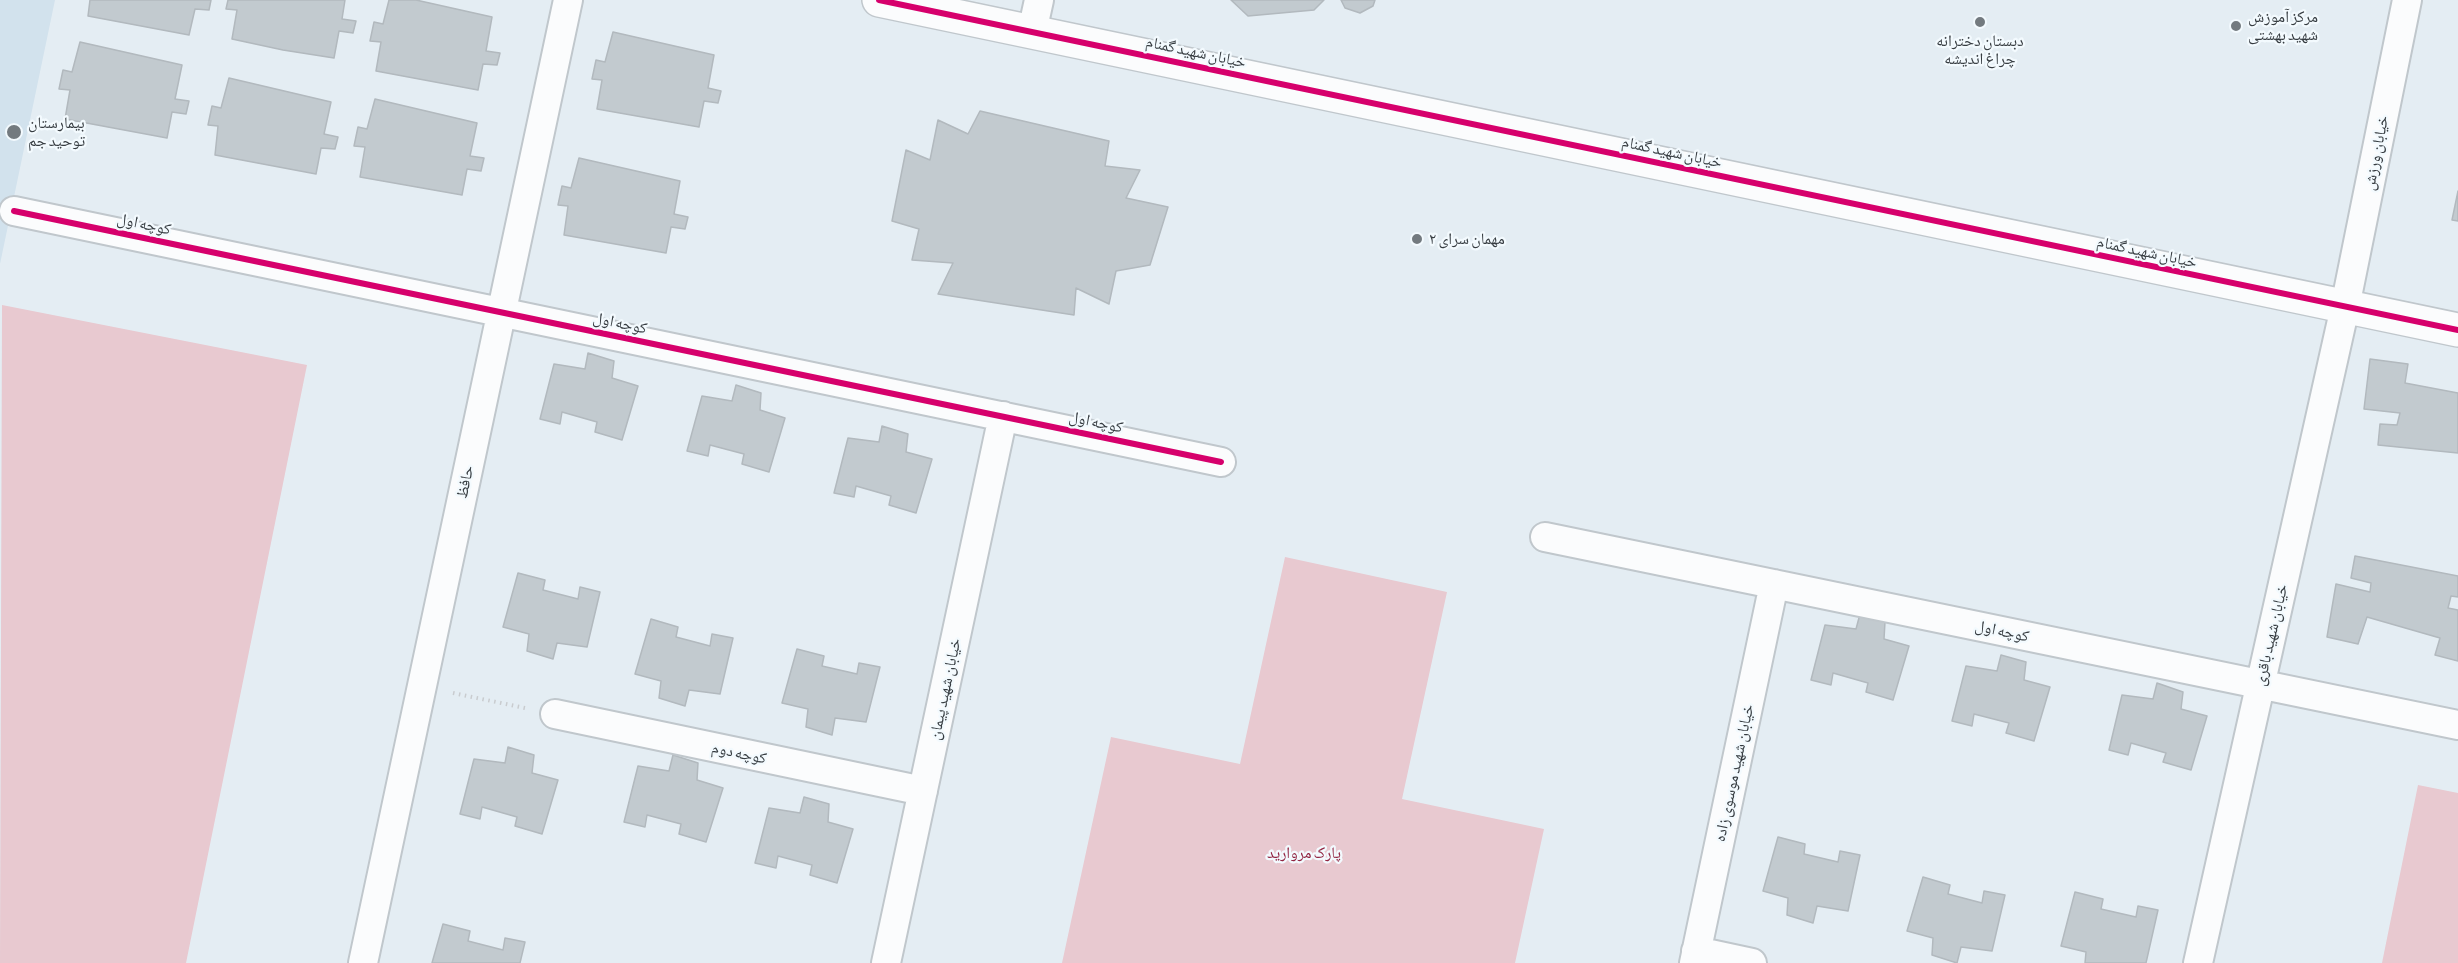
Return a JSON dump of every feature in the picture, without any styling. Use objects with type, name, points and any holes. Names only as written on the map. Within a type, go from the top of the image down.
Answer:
[{"type":"street","name":"حافظ","points":[[363,963],[568,0]]},
{"type":"street","name":"خیابان شهید گمنام","points":[[879,0],[2458,330]]},
{"type":"street","points":[[1032,32],[1039,0]]},
{"type":"street","name":"خیابان ورزش","points":[[2345,307],[2407,0]]},
{"type":"street","name":"کوچه اول","points":[[14,210],[1221,462]]},
{"type":"street","name":"خیابان شهید باقری","points":[[2198,963],[2345,307]]},
{"type":"street","name":"خیابان شهید پیمان","points":[[886,963],[1003,416]]},
{"type":"street","name":"کوچه اول","points":[[1545,537],[2458,725]]},
{"type":"street","name":"خیابان شهید موسوی زاده","points":[[1695,957],[1774,584]]},
{"type":"street","name":"کوچه دوم","points":[[555,714],[923,791]]},
{"type":"street","points":[[1695,957],[1752,963]]},
{"type":"path","points":[[422,687],[555,714]]},
{"type":"shaded area","name":"بیمارستان توحید جم","points":[[0,0],[55,0],[0,264]]},
{"type":"green space","points":[[2,305],[307,365],[186,963],[0,963]]},
{"type":"green space","name":"پارک مروارید","points":[[1285,557],[1447,592],[1402,799],[1544,829],[1515,963],[1062,963],[1111,737],[1240,764]]},
{"type":"green space","points":[[2418,785],[2458,793],[2458,963],[2382,963]]},
{"type":"building","points":[[90,0],[211,0],[209,10],[195,9],[189,35],[88,16]]},
{"type":"building","points":[[228,0],[345,0],[342,19],[356,21],[353,33],[339,31],[334,58],[283,50],[232,39],[237,10],[226,9]]},
{"type":"building","points":[[389,0],[416,0],[492,17],[486,51],[500,53],[497,65],[483,64],[478,90],[376,71],[381,42],[370,41],[374,22],[383,24]]},
{"type":"building","points":[[1231,0],[1324,0],[1314,10],[1248,16]]},
{"type":"building","points":[[1341,0],[1375,0],[1373,6],[1360,13],[1345,8]]},
{"type":"building","points":[[613,32],[714,55],[708,88],[721,91],[718,103],[704,101],[699,127],[597,109],[602,80],[592,79],[596,60],[605,62]]},
{"type":"building","points":[[80,42],[182,65],[175,99],[189,101],[186,114],[172,112],[167,138],[65,119],[70,90],[59,89],[63,70],[72,72]]},
{"type":"building","points":[[229,78],[331,102],[324,134],[338,137],[335,149],[321,148],[316,174],[215,155],[218,126],[208,125],[212,106],[221,108]]},
{"type":"building","points":[[375,99],[477,123],[470,156],[484,158],[481,171],[467,169],[462,195],[360,177],[365,147],[354,146],[358,127],[367,129]]},
{"type":"building","points":[[980,111],[1109,141],[1105,166],[1140,170],[1126,198],[1168,207],[1150,265],[1116,271],[1109,304],[1076,288],[1074,315],[938,294],[953,263],[912,260],[919,229],[892,221],[906,150],[930,160],[938,120],[968,134]]},
{"type":"building","points":[[579,158],[680,181],[674,214],[688,217],[685,229],[671,227],[666,253],[564,235],[568,206],[558,205],[562,186],[571,188]]},
{"type":"building","points":[[2458,191],[2458,221],[2452,220]]},
{"type":"building","points":[[588,353],[614,361],[612,378],[638,386],[622,440],[595,432],[597,422],[562,412],[560,424],[540,419],[554,364],[585,369]]},
{"type":"building","points":[[2370,359],[2408,364],[2405,383],[2458,393],[2458,453],[2378,445],[2380,424],[2397,425],[2400,413],[2364,409]]},
{"type":"building","points":[[736,385],[761,393],[760,410],[785,418],[769,472],[742,464],[744,454],[710,445],[708,456],[687,451],[702,396],[732,401]]},
{"type":"building","points":[[882,426],[908,434],[906,452],[932,459],[916,513],[889,505],[891,496],[856,486],[854,497],[834,493],[848,438],[879,442]]},
{"type":"building","points":[[2355,556],[2458,576],[2458,597],[2451,596],[2448,608],[2458,610],[2458,661],[2435,655],[2440,638],[2367,617],[2358,644],[2327,637],[2336,584],[2370,592],[2371,583],[2351,578]]},
{"type":"building","points":[[518,573],[545,580],[543,590],[578,599],[580,587],[600,592],[587,647],[557,643],[553,659],[527,651],[529,634],[503,627]]},
{"type":"building","points":[[1860,614],[1885,622],[1884,639],[1909,646],[1893,700],[1866,692],[1868,683],[1833,673],[1831,685],[1811,680],[1825,625],[1856,629]]},
{"type":"building","points":[[651,619],[678,627],[676,637],[710,646],[712,634],[733,638],[720,694],[689,690],[685,706],[659,698],[661,681],[635,674]]},
{"type":"building","points":[[797,649],[824,656],[822,666],[857,674],[859,663],[880,667],[866,722],[835,718],[832,735],[806,727],[808,709],[782,703]]},
{"type":"building","points":[[2001,655],[2026,662],[2024,680],[2050,687],[2034,741],[2006,733],[2009,723],[1974,714],[1972,726],[1952,721],[1966,666],[1997,671]]},
{"type":"building","points":[[2157,683],[2183,692],[2181,709],[2207,716],[2191,770],[2163,762],[2166,753],[2131,743],[2128,755],[2109,750],[2122,695],[2153,699]]},
{"type":"building","points":[[508,747],[534,755],[532,773],[558,780],[542,834],[515,826],[517,817],[482,807],[480,819],[460,814],[474,759],[505,763]]},
{"type":"building","points":[[673,755],[698,763],[697,780],[723,788],[706,842],[679,834],[681,824],[647,815],[645,827],[624,822],[638,766],[669,771]]},
{"type":"building","points":[[804,797],[829,804],[828,822],[853,829],[837,883],[810,875],[812,865],[778,856],[776,868],[755,863],[769,808],[800,813]]},
{"type":"building","points":[[1778,837],[1805,844],[1804,854],[1838,862],[1840,851],[1860,855],[1848,911],[1817,906],[1813,923],[1787,915],[1788,898],[1763,891]]},
{"type":"building","points":[[1923,877],[1950,885],[1948,894],[1982,903],[1984,891],[2005,895],[1992,951],[1961,947],[1957,963],[1932,955],[1933,938],[1907,931]]},
{"type":"building","points":[[2075,892],[2103,899],[2101,909],[2136,917],[2138,906],[2158,910],[2146,963],[2085,963],[2086,952],[2061,946]]},
{"type":"building","points":[[443,924],[470,931],[468,941],[503,950],[505,938],[525,942],[520,963],[432,963]]},
{"type":"cycle path","points":[[879,0],[2458,330]]},
{"type":"cycle path","points":[[14,211],[1221,462]]},
{"type":"place","name":"دبستان دخترانه چراغ اندیشه","points":[[1980,22]]},
{"type":"place","name":"مرکز آموزش شهید بهشتی","points":[[2236,26]]},
{"type":"place","name":"بیمارستان توحید جم","points":[[14,132]]},
{"type":"place","name":"مهمان سرای ۲","points":[[1417,239]]}]
